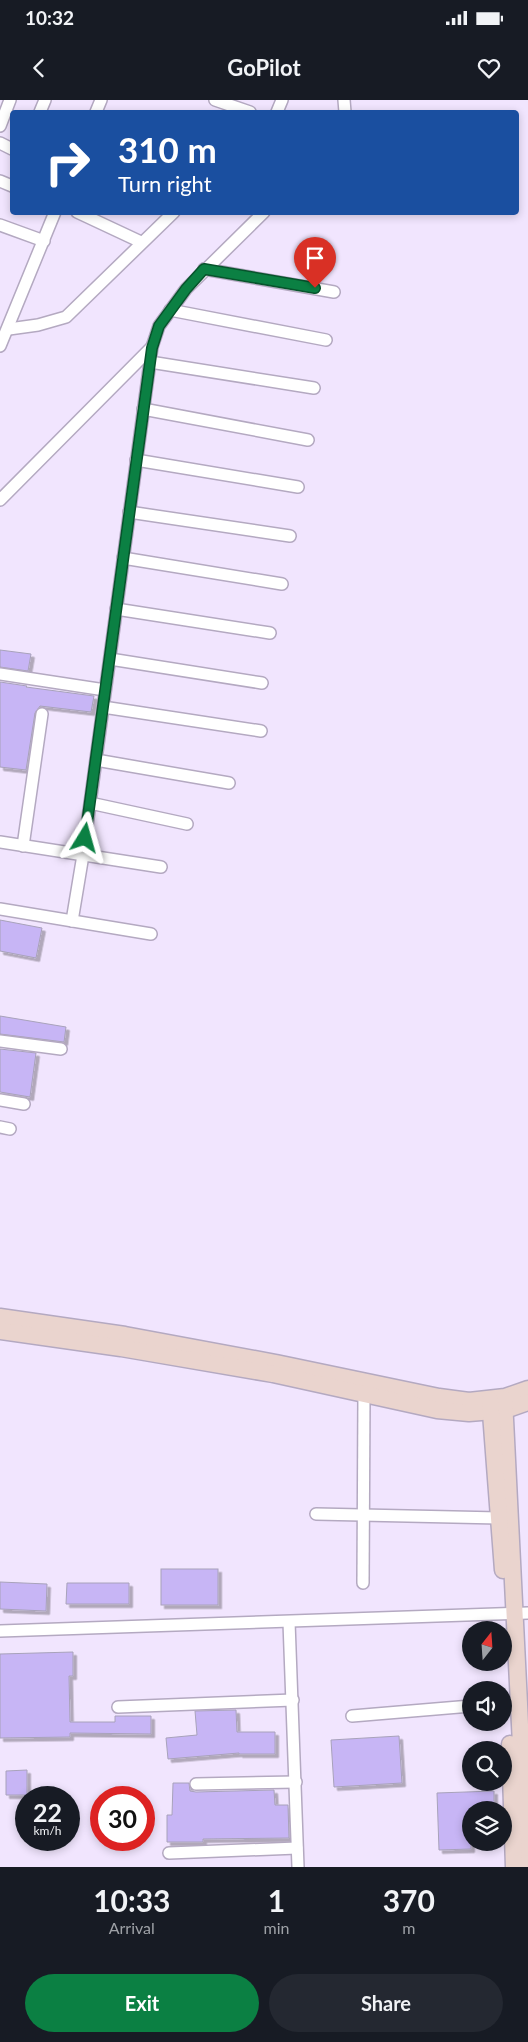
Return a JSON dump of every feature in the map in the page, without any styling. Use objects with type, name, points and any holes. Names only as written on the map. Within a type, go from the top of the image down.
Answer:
[{"type":"main road","points":[[0,1318],[125,1335],[276,1363],[439,1397],[497,1404],[528,1402]]},
{"type":"main road","points":[[0,1331],[130,1349],[273,1374],[437,1410],[469,1413],[497,1404],[528,1389]]},
{"type":"main road","points":[[497,1404],[498,1518],[517,1613],[509,1681]]},
{"type":"main road","points":[[497,1404],[517,1613],[528,1867]]},
{"type":"main road","points":[[507,1731],[514,1867]]},
{"type":"street","points":[[0,126],[10,100]]},
{"type":"street","points":[[215,100],[244,110]]},
{"type":"street","points":[[0,346],[54,215]]},
{"type":"street","points":[[82,215],[141,242]]},
{"type":"street","points":[[8,329],[38,325],[66,317],[171,215]]},
{"type":"street","points":[[72,921],[83,855],[152,348],[159,326],[170,310],[204,269],[261,215]]},
{"type":"street","points":[[0,225],[44,241]]},
{"type":"street","points":[[204,269],[334,292]]},
{"type":"street","points":[[170,310],[326,340]]},
{"type":"street","points":[[0,500],[152,348]]},
{"type":"street","points":[[150,362],[314,388]]},
{"type":"street","points":[[143,409],[308,440]]},
{"type":"street","points":[[136,460],[298,487]]},
{"type":"street","points":[[129,512],[290,536]]},
{"type":"street","points":[[123,558],[282,584]]},
{"type":"street","points":[[116,609],[270,633]]},
{"type":"street","points":[[110,659],[262,682]]},
{"type":"street","points":[[0,674],[105,690]]},
{"type":"street","points":[[103,707],[261,731]]},
{"type":"street","points":[[23,846],[42,714]]},
{"type":"street","points":[[96,760],[229,783]]},
{"type":"street","points":[[90,804],[187,824]]},
{"type":"street","points":[[0,842],[161,867]]},
{"type":"street","points":[[0,909],[151,934]]},
{"type":"street","points":[[0,1041],[62,1049]]},
{"type":"street","points":[[0,1100],[24,1104]]},
{"type":"street","points":[[363,1583],[364,1394]]},
{"type":"street","points":[[316,1514],[498,1518]]},
{"type":"street","points":[[0,1631],[517,1613]]},
{"type":"street","points":[[289,1622],[298,1867]]},
{"type":"street","points":[[118,1706],[292,1700]]},
{"type":"street","points":[[352,1716],[462,1707]]},
{"type":"street","points":[[196,1784],[296,1782]]},
{"type":"street","points":[[169,1853],[297,1848]]},
{"type":"building","points":[[0,650],[31,654],[28,671],[0,667]]},
{"type":"building","points":[[0,682],[94,696],[91,712],[40,706],[35,713],[26,770],[0,767]]},
{"type":"building","points":[[0,920],[42,928],[36,958],[0,951]]},
{"type":"building","points":[[0,1016],[66,1027],[64,1042],[0,1034]]},
{"type":"building","points":[[0,1049],[36,1053],[30,1097],[0,1092]]},
{"type":"building","points":[[161,1569],[218,1569],[218,1605],[161,1605]]},
{"type":"building","points":[[0,1582],[47,1584],[46,1611],[0,1609]]},
{"type":"building","points":[[67,1583],[129,1583],[129,1604],[66,1604]]},
{"type":"building","points":[[73,1652],[73,1676],[69,1676],[70,1722],[115,1722],[115,1716],[151,1716],[151,1734],[70,1733],[70,1737],[0,1738],[0,1654]]},
{"type":"building","points":[[236,1710],[237,1732],[275,1732],[275,1754],[239,1753],[168,1759],[166,1738],[197,1735],[195,1711]]},
{"type":"building","points":[[399,1736],[402,1783],[334,1787],[331,1740]]},
{"type":"building","points":[[27,1770],[27,1786],[15,1786],[15,1795],[6,1795],[6,1771]]},
{"type":"building","points":[[173,1783],[189,1783],[190,1791],[196,1792],[274,1790],[275,1805],[288,1805],[289,1838],[203,1839],[203,1842],[167,1842],[167,1815],[172,1815]]},
{"type":"building","points":[[494,1791],[494,1801],[462,1801],[462,1849],[439,1850],[437,1793]]},
{"type":"route","points":[[85,838],[152,348],[159,326],[186,289],[204,269],[315,288]]}]
